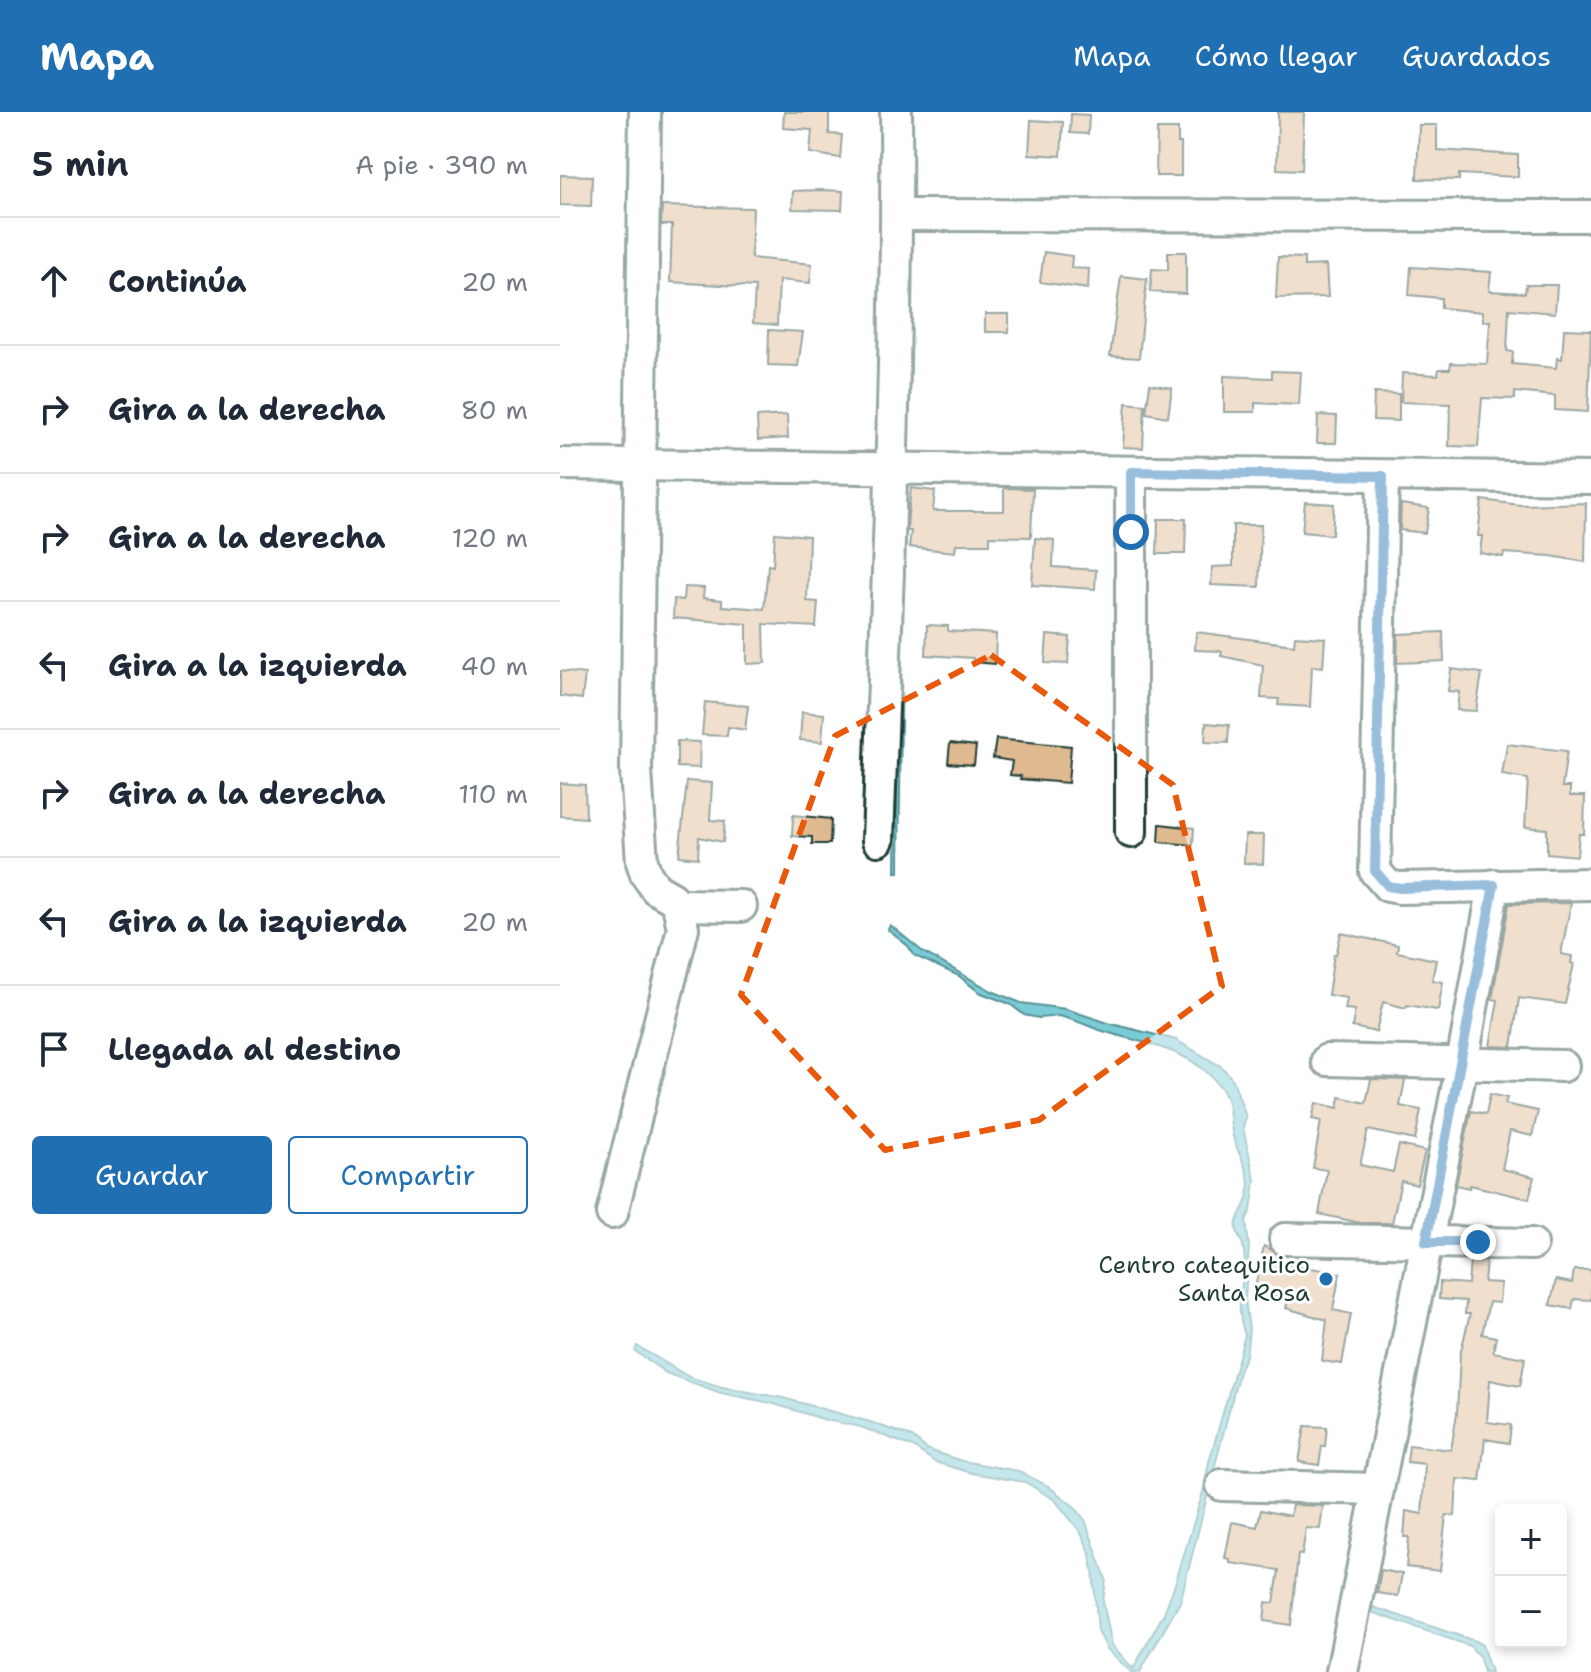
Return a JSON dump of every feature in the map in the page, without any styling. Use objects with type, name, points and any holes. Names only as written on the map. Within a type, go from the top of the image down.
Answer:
[{"type":"street","points":[[612,1213],[681,941],[682,918],[678,905],[656,889],[646,874],[642,862],[639,820],[636,666],[645,112]]},
{"type":"street","points":[[878,840],[892,469],[896,112]]},
{"type":"street","points":[[897,215],[1591,216]]},
{"type":"street","points":[[560,464],[1591,478]]},
{"type":"street","points":[[1131,472],[1131,832]]},
{"type":"street","points":[[1383,476],[1375,871],[1388,886],[1400,888],[1591,884]]},
{"type":"street","points":[[1342,1672],[1462,1064],[1494,885]]},
{"type":"street","points":[[678,905],[741,906]]},
{"type":"street","points":[[1327,1060],[1563,1066]]},
{"type":"street","points":[[1285,1239],[1532,1244]]},
{"type":"street","points":[[1222,1485],[1378,1489]]},
{"type":"highlighted area","points":[[991,655],[1173,785],[1222,986],[1039,1120],[885,1150],[741,995],[835,736]]},
{"type":"water","points":[[900,559],[903,560],[899,872],[896,872]]},
{"type":"water","points":[[890,925],[923,952],[992,991],[1021,1003],[1066,1009],[1176,1040],[1222,1067],[1233,1080],[1246,1117],[1243,1128],[1255,1180],[1251,1211],[1246,1220],[1249,1248],[1245,1298],[1249,1330],[1246,1356],[1240,1368],[1180,1602],[1140,1672],[1131,1672],[1107,1649],[1098,1631],[1089,1550],[1080,1531],[1055,1500],[1025,1482],[972,1473],[935,1462],[913,1447],[861,1427],[721,1393],[666,1373],[635,1351],[637,1346],[689,1377],[870,1422],[912,1437],[928,1450],[962,1461],[1018,1471],[1048,1486],[1075,1507],[1085,1520],[1106,1579],[1103,1602],[1112,1645],[1133,1669],[1164,1613],[1175,1584],[1245,1335],[1240,1298],[1245,1256],[1237,1225],[1248,1197],[1249,1181],[1233,1136],[1227,1099],[1209,1074],[1195,1063],[1164,1048],[1064,1017],[1024,1015],[1010,1004],[979,992],[959,976],[915,956],[888,930]]},
{"type":"water","points":[[1370,1606],[1475,1641],[1482,1645],[1491,1672],[1484,1672],[1479,1656],[1470,1646],[1368,1611]]},
{"type":"building","points":[[784,112],[829,112],[829,134],[842,135],[840,158],[810,153],[812,130],[783,128]]},
{"type":"building","points":[[1278,112],[1304,112],[1302,170],[1277,169]]},
{"type":"building","points":[[1071,114],[1089,115],[1088,134],[1070,133]]},
{"type":"building","points":[[1031,120],[1063,122],[1061,156],[1029,154]]},
{"type":"building","points":[[1419,125],[1437,125],[1437,150],[1518,155],[1518,177],[1459,174],[1459,180],[1417,179]]},
{"type":"building","points":[[1157,129],[1178,129],[1181,176],[1156,176]]},
{"type":"building","points":[[560,175],[592,176],[591,206],[560,205]]},
{"type":"building","points":[[793,191],[843,191],[842,210],[792,209]]},
{"type":"building","points":[[662,206],[753,208],[751,258],[812,264],[810,283],[779,280],[777,325],[753,323],[755,287],[670,282],[672,225],[661,225]]},
{"type":"building","points":[[1044,252],[1072,256],[1071,268],[1089,269],[1088,289],[1040,282]]},
{"type":"building","points":[[1168,252],[1186,252],[1186,294],[1150,292],[1152,269],[1168,270]]},
{"type":"building","points":[[1278,257],[1304,258],[1304,266],[1326,265],[1328,297],[1276,298]]},
{"type":"building","points":[[1411,267],[1491,272],[1489,291],[1525,293],[1526,285],[1557,285],[1555,313],[1509,309],[1507,351],[1513,352],[1512,364],[1556,368],[1557,358],[1562,359],[1564,329],[1591,330],[1588,412],[1555,410],[1555,396],[1515,392],[1515,399],[1482,398],[1478,447],[1449,446],[1450,404],[1401,402],[1402,373],[1438,375],[1439,369],[1450,369],[1451,363],[1487,364],[1490,321],[1483,321],[1483,312],[1441,308],[1441,298],[1409,295]]},
{"type":"building","points":[[1121,276],[1147,279],[1139,358],[1110,356]]},
{"type":"building","points":[[985,314],[1009,314],[1009,332],[985,332]]},
{"type":"building","points":[[769,330],[803,332],[798,366],[768,365]]},
{"type":"building","points":[[1272,371],[1301,372],[1299,405],[1255,403],[1255,412],[1224,412],[1224,376],[1272,378]]},
{"type":"building","points":[[1150,384],[1172,388],[1168,417],[1146,413]]},
{"type":"building","points":[[1374,393],[1399,394],[1399,421],[1373,420]]},
{"type":"building","points":[[1126,403],[1145,405],[1143,448],[1123,447]]},
{"type":"building","points":[[787,415],[788,438],[758,440],[757,417]]},
{"type":"building","points":[[1318,415],[1337,416],[1336,443],[1317,443]]},
{"type":"building","points":[[911,488],[935,491],[933,511],[1004,511],[1004,488],[1033,489],[1031,537],[990,536],[990,544],[956,544],[955,552],[909,547],[911,531],[907,531]]},
{"type":"building","points":[[1482,500],[1520,505],[1586,503],[1585,562],[1551,556],[1504,553],[1503,557],[1480,553],[1482,536],[1478,536]]},
{"type":"building","points":[[1305,502],[1334,504],[1332,535],[1302,532]]},
{"type":"building","points":[[1401,504],[1429,508],[1425,533],[1400,530]]},
{"type":"building","points":[[1158,519],[1186,519],[1185,554],[1157,554]]},
{"type":"building","points":[[1233,525],[1261,525],[1259,587],[1211,585],[1212,567],[1233,566]]},
{"type":"building","points":[[775,533],[809,536],[807,601],[818,602],[816,627],[764,624],[765,663],[747,664],[747,624],[673,618],[674,599],[683,600],[684,587],[704,588],[703,598],[722,600],[722,606],[764,609],[768,565],[773,566]]},
{"type":"building","points":[[1035,538],[1054,540],[1053,567],[1096,570],[1095,589],[1032,585]]},
{"type":"building","points":[[927,625],[948,626],[948,631],[996,634],[995,664],[973,662],[973,658],[926,655]]},
{"type":"building","points":[[1196,632],[1294,645],[1295,636],[1325,638],[1323,667],[1312,666],[1310,707],[1278,705],[1279,699],[1261,698],[1263,665],[1221,656],[1222,651],[1195,650]]},
{"type":"building","points":[[1443,632],[1444,661],[1397,663],[1398,634]]},
{"type":"building","points":[[1047,635],[1070,637],[1068,664],[1045,663]]},
{"type":"building","points":[[1451,669],[1482,673],[1476,711],[1457,710],[1459,692],[1448,691]]},
{"type":"building","points":[[560,671],[585,674],[582,699],[560,696]]},
{"type":"building","points":[[705,702],[748,706],[745,730],[728,727],[727,736],[702,735]]},
{"type":"building","points":[[802,712],[824,714],[822,742],[800,740]]},
{"type":"building","points":[[1206,723],[1229,725],[1228,743],[1205,742]]},
{"type":"building","points":[[996,739],[1071,746],[1068,783],[1020,779],[1021,776],[1010,775],[1012,761],[993,758]]},
{"type":"building","points":[[677,741],[700,742],[699,768],[677,767]]},
{"type":"building","points":[[950,743],[976,746],[974,765],[948,763]]},
{"type":"building","points":[[1507,744],[1567,751],[1562,787],[1570,787],[1570,796],[1585,796],[1584,834],[1579,834],[1577,856],[1547,853],[1547,829],[1525,827],[1528,779],[1502,775]]},
{"type":"building","points":[[687,781],[712,783],[710,820],[725,821],[723,842],[699,837],[698,858],[679,856]]},
{"type":"building","points":[[560,783],[585,785],[586,818],[560,816]]},
{"type":"building","points":[[793,815],[831,819],[830,844],[812,844],[812,837],[792,836]]},
{"type":"building","points":[[1160,824],[1194,828],[1193,845],[1159,842]]},
{"type":"building","points":[[1245,835],[1264,835],[1263,864],[1244,863]]},
{"type":"building","points":[[1571,903],[1561,954],[1572,956],[1571,963],[1574,964],[1565,1004],[1519,998],[1512,1047],[1490,1046],[1498,1000],[1492,999],[1509,904]]},
{"type":"building","points":[[1341,933],[1398,945],[1397,952],[1436,960],[1432,980],[1443,982],[1438,1010],[1407,1005],[1406,1008],[1383,1002],[1376,1032],[1352,1027],[1355,1010],[1345,1009],[1347,998],[1328,995],[1334,954]]},
{"type":"building","points":[[1371,1079],[1405,1080],[1400,1106],[1421,1110],[1415,1140],[1368,1130],[1360,1165],[1393,1172],[1399,1145],[1425,1151],[1417,1185],[1401,1181],[1392,1223],[1361,1223],[1319,1214],[1327,1170],[1313,1168],[1321,1121],[1312,1119],[1316,1103],[1338,1108],[1340,1097],[1366,1103]]},
{"type":"building","points":[[1490,1094],[1507,1098],[1505,1104],[1538,1111],[1532,1136],[1510,1131],[1502,1169],[1534,1177],[1529,1199],[1470,1185],[1469,1188],[1456,1185],[1471,1111],[1486,1114]]},
{"type":"building","points":[[1264,1246],[1282,1256],[1281,1263],[1340,1273],[1333,1310],[1351,1314],[1342,1364],[1322,1361],[1327,1320],[1286,1308],[1288,1300],[1254,1292]]},
{"type":"building","points":[[1470,1261],[1486,1261],[1484,1282],[1501,1283],[1499,1303],[1489,1302],[1482,1334],[1496,1337],[1493,1352],[1525,1358],[1520,1386],[1490,1380],[1487,1422],[1511,1425],[1509,1443],[1485,1439],[1480,1481],[1457,1479],[1455,1516],[1446,1515],[1440,1571],[1406,1567],[1409,1537],[1404,1537],[1406,1511],[1422,1514],[1425,1464],[1407,1462],[1409,1445],[1451,1450],[1457,1413],[1460,1355],[1470,1314],[1465,1314],[1466,1301],[1439,1299],[1440,1282],[1468,1284]]},
{"type":"building","points":[[1574,1270],[1591,1270],[1591,1300],[1574,1299],[1572,1309],[1550,1305],[1556,1280],[1572,1283]]},
{"type":"building","points":[[1305,1426],[1327,1427],[1319,1465],[1299,1462]]},
{"type":"building","points":[[1292,1505],[1323,1506],[1320,1529],[1306,1528],[1302,1555],[1298,1554],[1291,1625],[1264,1621],[1266,1602],[1274,1603],[1279,1570],[1230,1563],[1230,1559],[1225,1558],[1232,1522],[1257,1527],[1261,1510],[1290,1516]]},
{"type":"building","points":[[1381,1570],[1402,1574],[1398,1596],[1377,1593]]},
{"type":"place","name":"Centro catequitico Santa Rosa","points":[[1326,1279]]},
{"type":"route","points":[[1131,532],[1131,472],[1383,476],[1375,871],[1388,886],[1400,888],[1494,885],[1426,1242],[1478,1242]]}]
